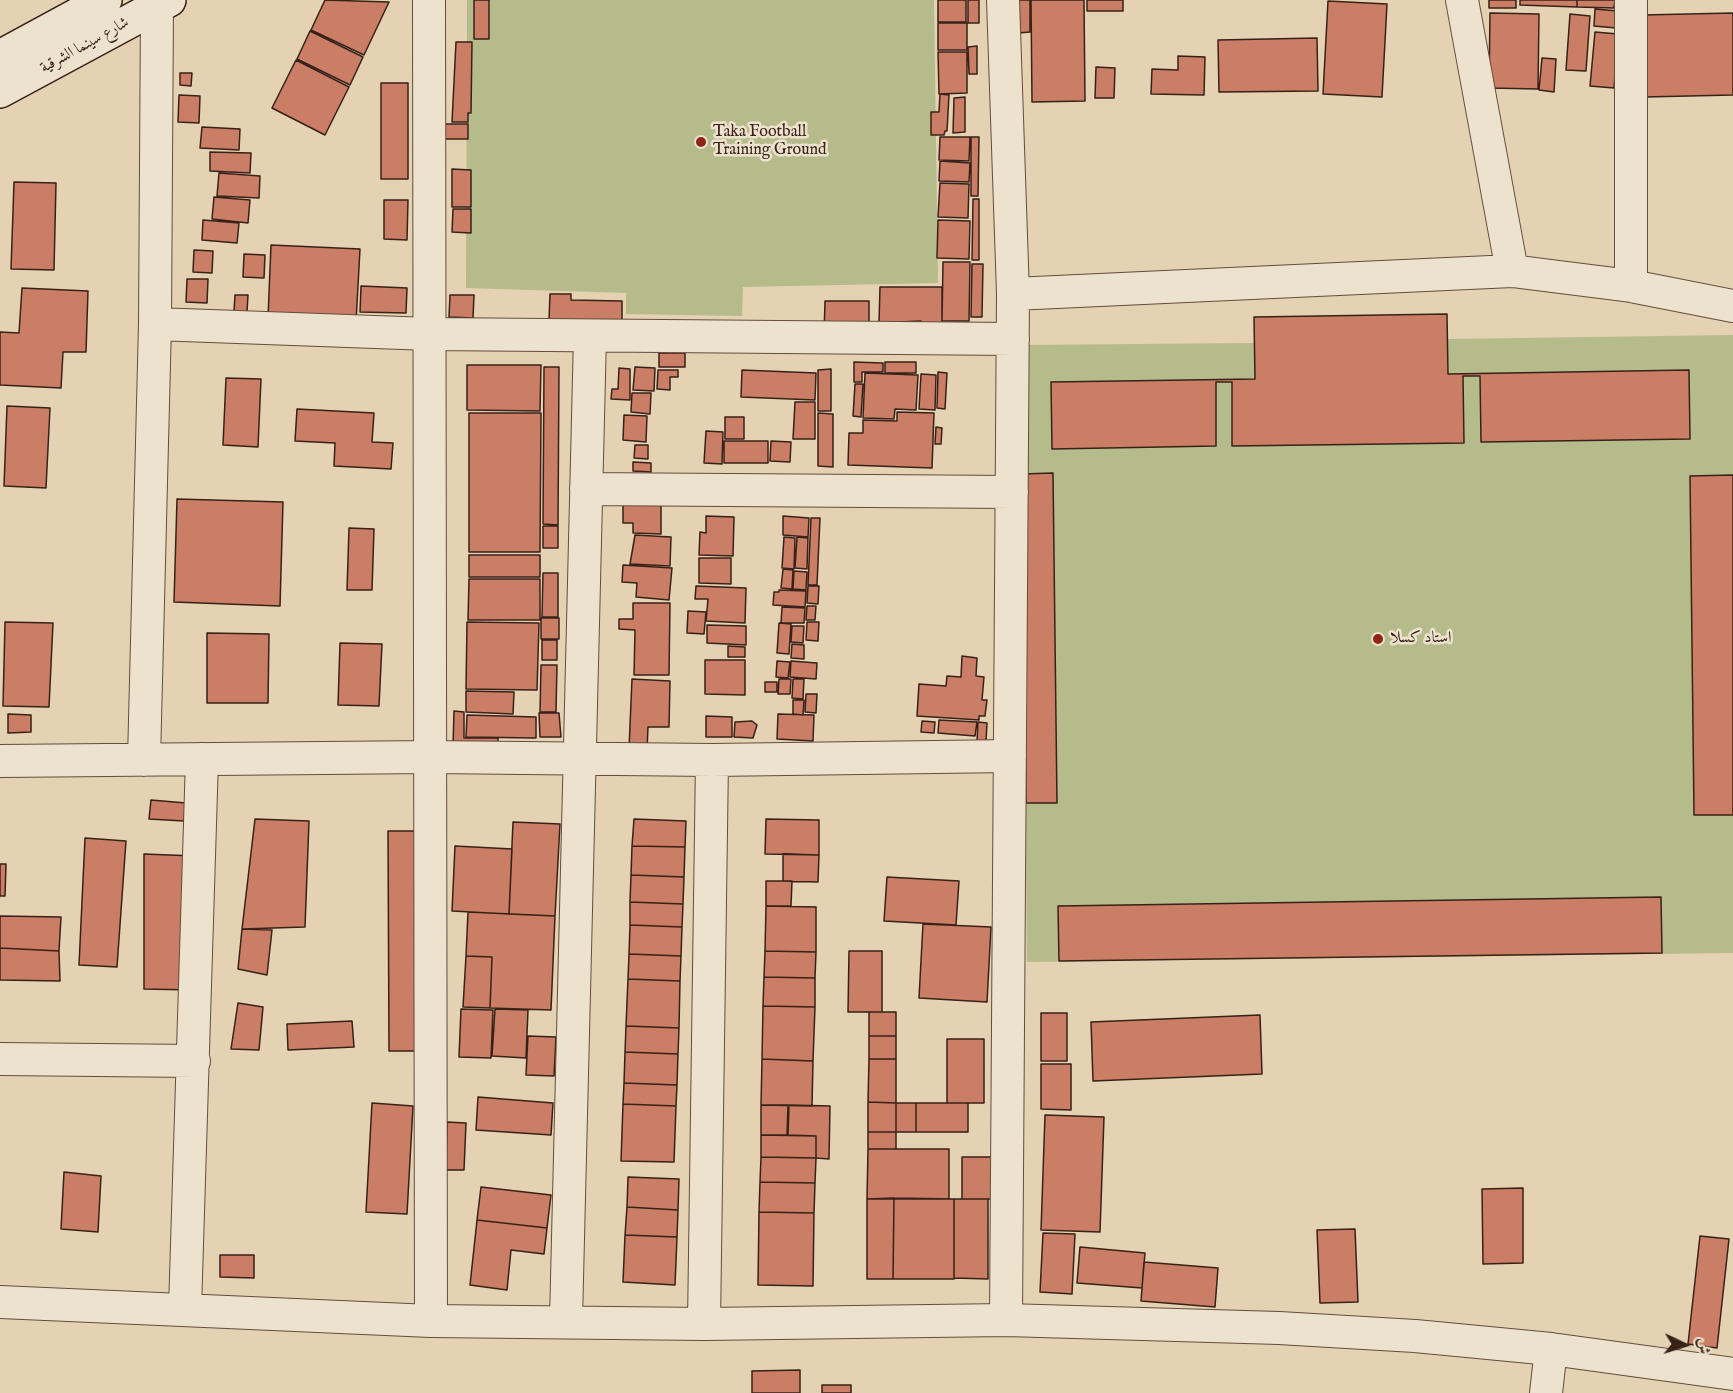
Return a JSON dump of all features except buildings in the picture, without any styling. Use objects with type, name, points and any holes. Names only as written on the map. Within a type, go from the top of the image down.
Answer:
[{"type":"street","name":"شارع سينما الشرقية","points":[[0,57],[105,0]]},
{"type":"street","points":[[429,0],[431,1321]]},
{"type":"street","points":[[1003,0],[1013,294],[1006,1320]]},
{"type":"street","points":[[1462,0],[1512,271]]},
{"type":"street","points":[[1631,0],[1631,286]]},
{"type":"street","name":"شارع سينما الشرقية","points":[[0,91],[163,3]]},
{"type":"street","points":[[144,760],[163,3]]},
{"type":"street","points":[[1013,294],[1512,271],[1631,286],[1733,306]]},
{"type":"street","points":[[155,324],[430,334],[1013,339]]},
{"type":"street","points":[[566,1320],[590,336]]},
{"type":"street","points":[[586,489],[1012,492]]},
{"type":"street","points":[[0,761],[430,757],[712,760],[1010,756]]},
{"type":"street","points":[[185,1309],[202,759]]},
{"type":"street","points":[[705,1324],[712,760]]},
{"type":"street","points":[[0,1059],[194,1061]]},
{"type":"street","points":[[0,1302],[431,1321],[566,1320],[705,1324],[1006,1320],[1290,1329],[1415,1336],[1551,1349],[1733,1374]]},
{"type":"street","points":[[1546,1393],[1551,1349]]},
{"type":"green space","name":"Taka Football Training Ground","points":[[467,0],[934,0],[938,283],[743,287],[742,316],[626,314],[626,293],[466,288]]},
{"type":"green space","name":"استاد كسلا","points":[[1447,314],[1447,339],[1733,335],[1733,953],[1027,962],[1021,345],[1254,343],[1254,317]]},
{"type":"place","name":"Taka Football Training Ground","points":[[701,142]]},
{"type":"place","name":"استاد كسلا","points":[[1378,639]]}]
